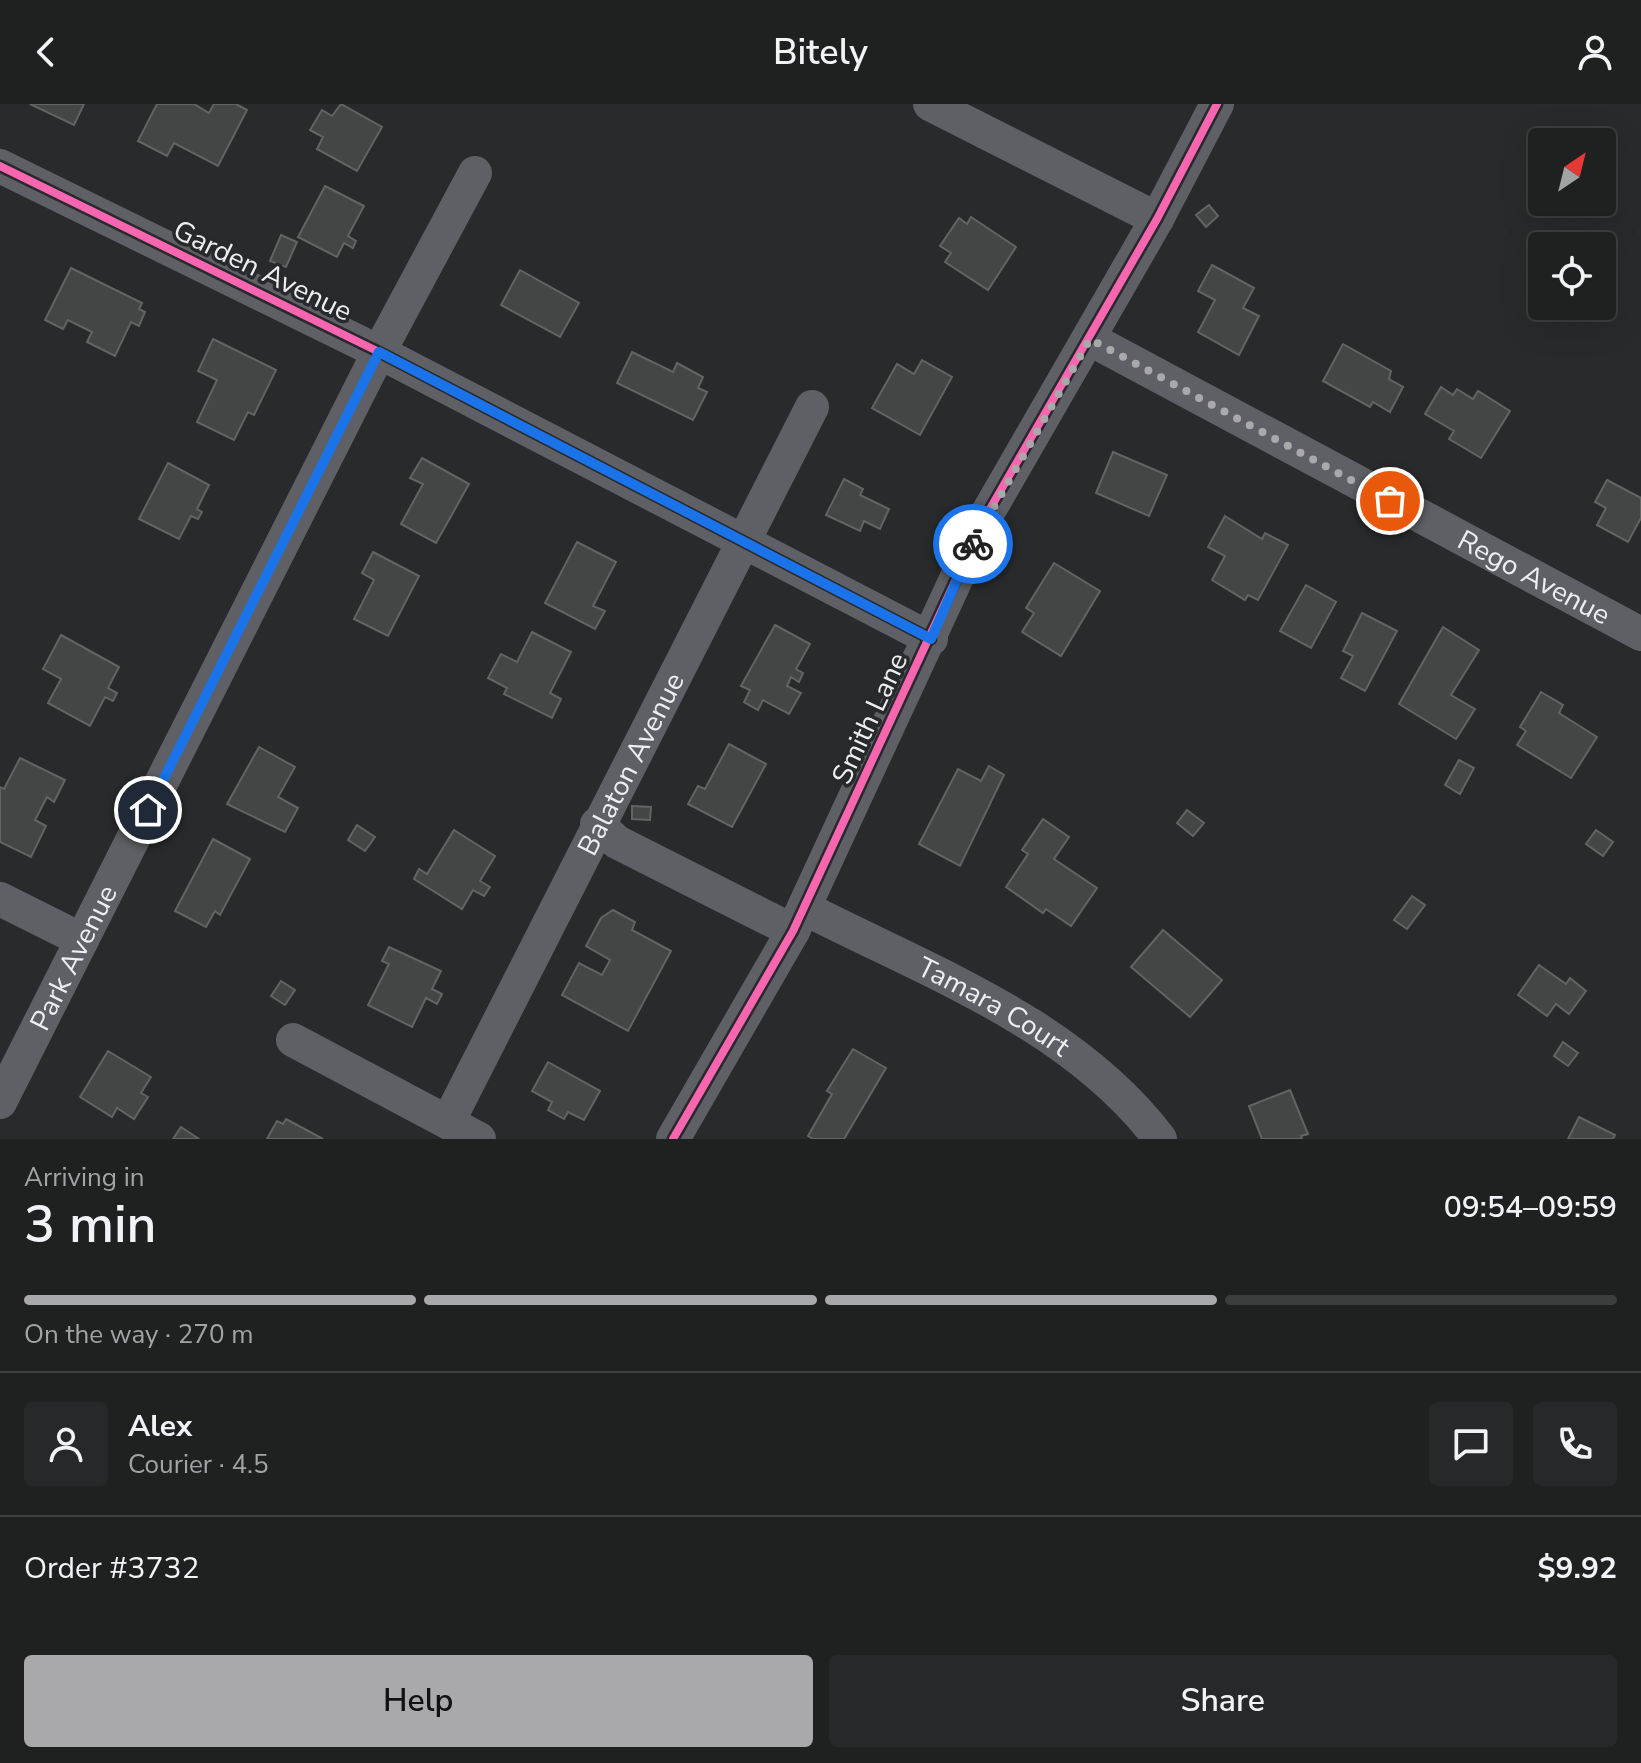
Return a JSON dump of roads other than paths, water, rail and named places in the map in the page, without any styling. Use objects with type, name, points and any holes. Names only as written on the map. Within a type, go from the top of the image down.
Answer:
[{"type":"street","points":[[930,104],[1157,219]]},
{"type":"street","name":"Smith Lane","points":[[673,1139],[798,920],[931,639],[983,521],[1090,339],[1217,104]]},
{"type":"street","name":"Garden Avenue","points":[[0,166],[379,352],[931,639]]},
{"type":"street","name":"Park Avenue","points":[[0,1102],[379,352],[475,173]]},
{"type":"street","name":"Rego Avenue","points":[[1090,339],[1641,634]]},
{"type":"street","name":"Balaton Avenue","points":[[448,1122],[597,824],[746,543],[812,407]]},
{"type":"street","name":"Tamara Court","points":[[597,824],[617,842],[1029,1023],[1124,1096],[1160,1139]]},
{"type":"street","points":[[0,899],[82,940]]},
{"type":"street","points":[[293,1040],[479,1139]]}]
